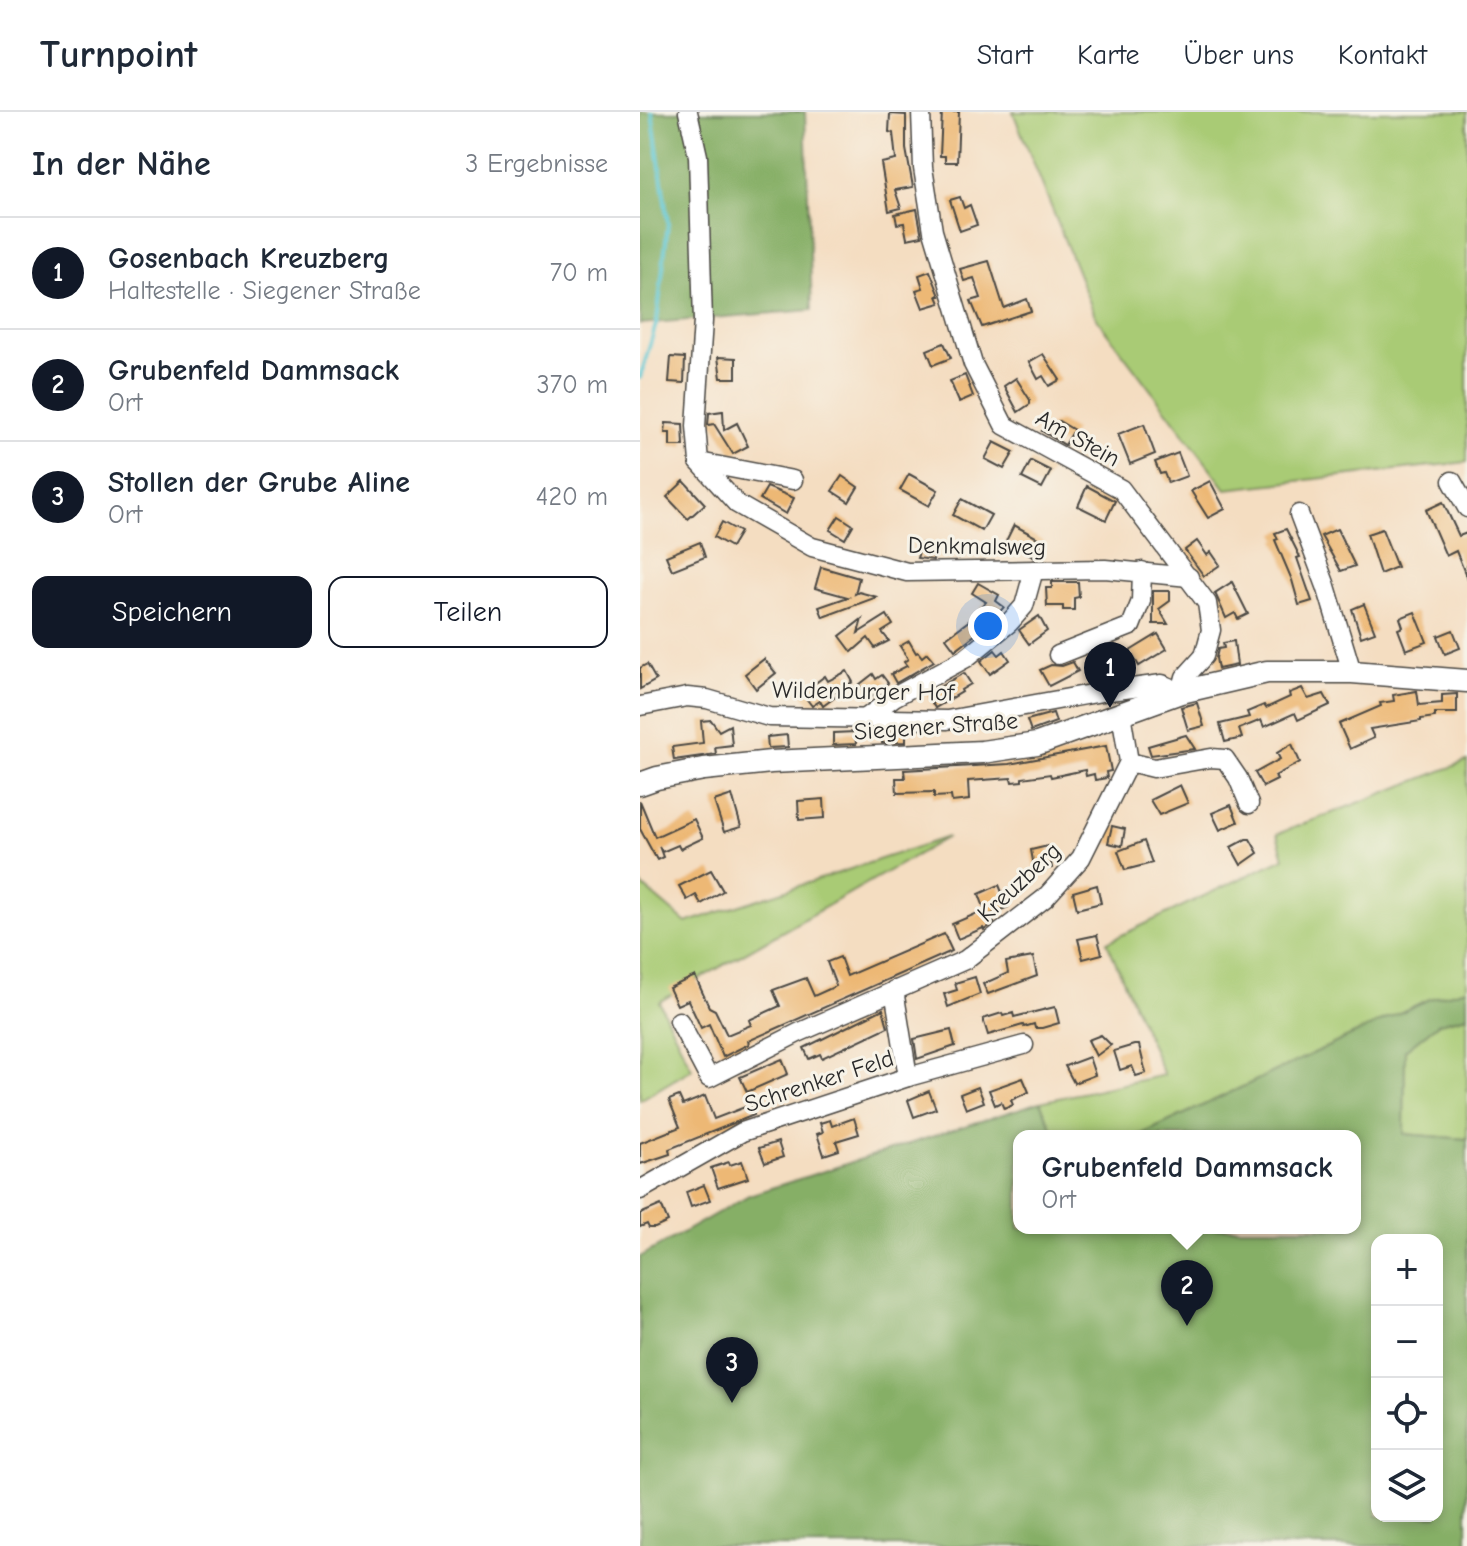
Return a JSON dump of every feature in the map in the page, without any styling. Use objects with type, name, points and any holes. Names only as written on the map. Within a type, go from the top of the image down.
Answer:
[{"type":"main road","name":"Siegener Straße","points":[[640,784],[704,769],[771,762],[982,752],[1037,744],[1181,692],[1267,672],[1352,672],[1467,681]]},
{"type":"street","points":[[688,112],[699,171],[703,321],[696,426],[699,462],[793,480]]},
{"type":"street","name":"Am Stein","points":[[921,112],[923,168],[933,231],[973,364],[1004,425],[1121,489],[1207,603],[1211,630],[1204,656],[1185,677],[1181,692]]},
{"type":"street","name":"Denkmalsweg","points":[[699,462],[737,504],[812,547],[907,572],[1142,571],[1189,577]]},
{"type":"street","points":[[1452,481],[1467,508]]},
{"type":"street","points":[[1299,514],[1326,586],[1352,672]]},
{"type":"street","points":[[866,718],[894,697],[966,658],[1009,623],[1024,606],[1034,570]]},
{"type":"street","points":[[1058,655],[1131,626],[1141,601],[1142,571]]},
{"type":"street","name":"Wildenburger Hof","points":[[640,706],[687,697],[707,699],[769,717],[947,720],[1162,684],[1181,692]]},
{"type":"street","points":[[1121,713],[1129,762],[1154,768],[1211,758],[1225,759],[1238,778],[1249,804]]},
{"type":"street","name":"Kreuzberg","points":[[679,1021],[709,1078],[798,1033],[965,960],[1045,898],[1081,858],[1129,762]]},
{"type":"street","points":[[894,990],[908,1077]]},
{"type":"street","name":"Schrenker Feld","points":[[640,1190],[742,1132],[908,1077],[1024,1045]]},
{"type":"green space","points":[[640,112],[805,112],[812,310],[640,324]]},
{"type":"green space","points":[[1013,112],[1467,112],[1467,462],[1226,489],[1096,318]]},
{"type":"green space","points":[[1467,761],[1467,989],[1429,999],[1151,1130],[1053,1130],[1040,1102],[1164,1075],[1107,942],[1284,858],[1277,834]]},
{"type":"green space","points":[[948,837],[659,1002],[692,1069],[640,1100],[640,884],[686,923]]},
{"type":"green space","points":[[1467,989],[1467,1016],[1439,1023],[1405,1050],[1404,1134],[1467,1139],[1467,1546],[640,1546],[640,1257],[749,1195],[1040,1102],[1053,1130],[1013,1130],[1013,1234],[1361,1234],[1361,1130],[1151,1130],[1429,999]]},
{"type":"green space","points":[[1467,1016],[1467,1139],[1404,1134],[1405,1050],[1439,1023]]},
{"type":"building","points":[[942,112],[959,112],[957,162],[945,162],[945,156],[940,156]]},
{"type":"building","points":[[890,114],[906,115],[906,149],[913,187],[895,190],[901,208],[889,211],[881,163],[896,160],[893,133],[889,132]]},
{"type":"building","points":[[960,197],[964,208],[970,205],[977,225],[960,231],[950,200]]},
{"type":"building","points":[[917,209],[922,236],[907,239],[904,223],[897,224],[895,214]]},
{"type":"building","points":[[989,261],[1004,308],[1027,299],[1031,311],[982,327],[971,301],[981,298],[974,278],[964,281],[960,269]]},
{"type":"building","points":[[930,271],[940,303],[923,308],[916,290],[923,288],[919,275]]},
{"type":"building","points":[[944,343],[951,358],[933,365],[927,350]]},
{"type":"building","points":[[1043,354],[1060,380],[1049,386],[1043,376],[1038,379],[1029,362]]},
{"type":"building","points":[[671,357],[685,358],[684,383],[669,382]]},
{"type":"building","points":[[718,357],[736,358],[736,378],[721,378]]},
{"type":"building","points":[[965,375],[973,396],[959,402],[950,381]]},
{"type":"building","points":[[1016,378],[1030,400],[1030,404],[1018,412],[1004,386]]},
{"type":"building","points":[[723,411],[724,430],[737,423],[748,446],[733,454],[714,424],[708,425],[709,413]]},
{"type":"building","points":[[1059,421],[1074,430],[1065,445],[1042,431]]},
{"type":"building","points":[[666,423],[683,424],[684,446],[670,446],[670,433],[665,433]]},
{"type":"building","points":[[1144,424],[1155,454],[1130,464],[1118,434]]},
{"type":"building","points":[[994,442],[1014,452],[1004,469],[985,459]]},
{"type":"building","points":[[1178,453],[1187,476],[1168,483],[1155,462]]},
{"type":"building","points":[[1031,461],[1051,471],[1042,488],[1022,478]]},
{"type":"building","points":[[909,474],[938,490],[929,506],[900,490]]},
{"type":"building","points":[[842,476],[858,487],[849,502],[832,491]]},
{"type":"building","points":[[684,481],[705,504],[688,519],[667,497]]},
{"type":"building","points":[[1210,481],[1225,509],[1208,518],[1191,491]]},
{"type":"building","points":[[1087,486],[1115,501],[1106,520],[1078,506]]},
{"type":"building","points":[[767,487],[794,498],[786,514],[760,499]]},
{"type":"building","points":[[962,499],[991,515],[982,531],[953,515]]},
{"type":"building","points":[[1443,502],[1459,536],[1467,533],[1467,578],[1456,551],[1446,556],[1426,510]]},
{"type":"building","points":[[839,516],[853,525],[845,539],[830,530]]},
{"type":"building","points":[[722,522],[740,532],[731,547],[714,537]]},
{"type":"building","points":[[1014,525],[1043,541],[1035,557],[1006,541]]},
{"type":"building","points":[[1286,529],[1300,557],[1297,558],[1312,601],[1299,605],[1275,540],[1278,539],[1275,533]]},
{"type":"building","points":[[1337,529],[1355,566],[1341,571],[1321,536]]},
{"type":"building","points":[[1382,529],[1397,567],[1380,574],[1367,534]]},
{"type":"building","points":[[1197,541],[1207,555],[1211,552],[1220,565],[1204,576],[1185,550]]},
{"type":"building","points":[[700,542],[705,557],[672,570],[666,556]]},
{"type":"building","points":[[922,543],[937,548],[933,560],[917,558]]},
{"type":"building","points":[[821,567],[859,578],[855,594],[859,592],[877,597],[823,617],[819,607],[848,597],[815,588]]},
{"type":"building","points":[[1052,582],[1078,582],[1079,597],[1074,598],[1074,610],[1047,606],[1046,588],[1052,588]]},
{"type":"building","points":[[1232,582],[1248,614],[1238,619],[1235,613],[1226,618],[1215,593]]},
{"type":"building","points":[[978,583],[999,595],[996,601],[1004,607],[989,624],[955,650],[946,638],[982,611],[980,609],[986,602],[972,593]]},
{"type":"building","points":[[1153,591],[1170,591],[1170,601],[1159,609],[1168,624],[1153,624]]},
{"type":"building","points":[[1364,604],[1375,632],[1361,637],[1352,609]]},
{"type":"building","points":[[1415,612],[1427,642],[1406,650],[1398,629],[1403,627],[1400,618]]},
{"type":"building","points":[[887,615],[893,625],[882,632],[889,641],[875,648],[868,638],[852,652],[840,636],[862,619],[858,633]]},
{"type":"building","points":[[1039,616],[1047,631],[1029,644],[1019,630]]},
{"type":"building","points":[[1453,630],[1460,648],[1445,654],[1438,636]]},
{"type":"building","points":[[1158,634],[1167,649],[1139,666],[1130,651]]},
{"type":"building","points":[[909,641],[916,653],[922,657],[927,653],[934,661],[896,683],[891,674],[907,666],[904,662],[908,659],[900,646]]},
{"type":"building","points":[[1234,641],[1237,665],[1218,669],[1218,649],[1224,648],[1223,643]]},
{"type":"building","points":[[1115,645],[1123,660],[1094,676],[1085,660]]},
{"type":"building","points":[[995,650],[999,655],[1004,651],[1010,660],[990,674],[981,661]]},
{"type":"building","points":[[764,659],[776,673],[756,689],[745,674]]},
{"type":"building","points":[[1073,662],[1078,671],[1049,686],[1040,670],[1051,665],[1062,666]]},
{"type":"building","points":[[647,664],[656,680],[640,689],[640,668]]},
{"type":"building","points":[[847,671],[853,682],[835,691],[838,695],[823,706],[820,701],[812,706],[802,693],[825,676],[828,681]]},
{"type":"building","points":[[964,673],[971,684],[935,708],[927,694]]},
{"type":"building","points":[[873,674],[876,679],[882,675],[888,683],[869,698],[859,685]]},
{"type":"building","points":[[1302,688],[1308,699],[1324,694],[1330,705],[1298,720],[1295,713],[1264,727],[1261,720],[1239,729],[1242,738],[1225,742],[1220,724],[1249,717],[1247,712],[1264,705],[1266,708]]},
{"type":"building","points":[[1417,691],[1419,705],[1442,703],[1442,695],[1457,694],[1457,713],[1435,713],[1435,717],[1421,721],[1370,729],[1374,738],[1350,749],[1339,724],[1381,706],[1380,703],[1394,701],[1393,695]]},
{"type":"building","points":[[1197,703],[1204,726],[1188,730],[1181,707]]},
{"type":"building","points":[[1053,713],[1056,722],[1031,731],[1027,720]]},
{"type":"building","points":[[711,720],[719,731],[730,725],[732,745],[715,747],[716,754],[674,760],[672,747],[703,743],[701,721]]},
{"type":"building","points":[[855,732],[856,744],[833,745],[833,733]]},
{"type":"building","points":[[882,732],[906,733],[906,742],[882,743]]},
{"type":"building","points":[[787,735],[788,747],[768,748],[767,737]]},
{"type":"building","points":[[1186,735],[1195,749],[1151,755],[1148,746]]},
{"type":"building","points":[[1292,744],[1300,762],[1263,787],[1255,773],[1280,759],[1277,753]]},
{"type":"building","points":[[1106,746],[1111,771],[1106,772],[1107,778],[1095,780],[1094,774],[1086,776],[1085,770],[1012,782],[1011,778],[968,781],[969,800],[952,802],[951,796],[934,797],[934,792],[897,793],[896,778],[905,778],[904,770],[1009,764]]},
{"type":"building","points":[[1180,785],[1188,803],[1159,815],[1150,800]]},
{"type":"building","points":[[732,795],[741,827],[724,832],[714,801]]},
{"type":"building","points":[[824,799],[825,818],[799,820],[798,801]]},
{"type":"building","points":[[640,801],[655,837],[694,819],[703,838],[680,849],[678,845],[662,852],[659,846],[663,857],[657,860],[640,829]]},
{"type":"building","points":[[1231,805],[1238,822],[1220,830],[1212,813]]},
{"type":"building","points":[[1112,826],[1125,829],[1122,846],[1108,843]]},
{"type":"building","points":[[1250,839],[1258,853],[1241,865],[1231,847]]},
{"type":"building","points":[[1144,841],[1152,863],[1125,870],[1118,851]]},
{"type":"building","points":[[1048,846],[1052,868],[1035,872],[1031,850]]},
{"type":"building","points":[[711,870],[723,891],[701,904],[696,895],[687,900],[679,886]]},
{"type":"building","points":[[999,885],[1008,907],[990,915],[994,923],[984,930],[958,939],[952,924],[985,910],[979,894]]},
{"type":"building","points":[[1097,885],[1101,903],[1077,909],[1073,892]]},
{"type":"building","points":[[944,934],[952,951],[748,1041],[749,1044],[723,1057],[709,1024],[701,1028],[688,1000],[677,1005],[669,988],[695,976],[709,1007],[715,1010],[727,1035],[751,1025],[749,1020],[780,1006],[773,990],[806,978],[814,996],[836,986],[827,962],[840,957],[847,976]]},
{"type":"building","points":[[1097,935],[1102,954],[1083,959],[1078,939]]},
{"type":"building","points":[[1033,957],[1037,976],[988,994],[983,984],[1008,973],[1006,962]]},
{"type":"building","points":[[975,977],[980,994],[948,1007],[944,994],[957,990],[955,983]]},
{"type":"building","points":[[1055,1007],[1059,1023],[1042,1028],[1035,1028],[1034,1024],[1023,1025],[988,1035],[983,1019],[1002,1013],[1003,1016],[1013,1013],[1014,1017]]},
{"type":"building","points":[[883,1009],[888,1027],[822,1058],[820,1054],[809,1059],[804,1048]]},
{"type":"building","points":[[951,1030],[955,1046],[917,1059],[914,1039]]},
{"type":"building","points":[[1101,1035],[1111,1045],[1096,1056],[1088,1040]]},
{"type":"building","points":[[1139,1045],[1146,1073],[1136,1076],[1132,1066],[1120,1070],[1114,1051]]},
{"type":"building","points":[[1089,1057],[1095,1075],[1074,1083],[1065,1066]]},
{"type":"building","points":[[782,1059],[788,1074],[747,1092],[740,1077]]},
{"type":"building","points":[[1023,1078],[1029,1092],[1011,1100],[1013,1105],[1004,1109],[1001,1102],[995,1105],[989,1090]]},
{"type":"building","points":[[978,1087],[984,1102],[966,1109],[960,1094]]},
{"type":"building","points":[[929,1091],[936,1109],[914,1117],[908,1100]]},
{"type":"building","points":[[679,1096],[683,1105],[705,1096],[714,1119],[750,1105],[754,1115],[669,1149],[670,1154],[640,1164],[640,1143],[680,1127],[669,1100]]},
{"type":"building","points":[[854,1118],[859,1134],[836,1141],[839,1150],[824,1155],[817,1134],[823,1132],[820,1123],[830,1120],[832,1126]]},
{"type":"building","points":[[778,1142],[783,1157],[765,1163],[759,1148]]},
{"type":"building","points":[[742,1161],[748,1178],[718,1188],[711,1168]]},
{"type":"building","points":[[704,1185],[710,1200],[691,1207],[686,1192]]},
{"type":"building","points":[[661,1205],[668,1222],[655,1228],[649,1228],[647,1224],[640,1227],[640,1214]]},
{"type":"waterway","points":[[640,378],[657,321],[668,223],[652,112]]},
{"type":"place","name":"Gosenbach Kreuzberg","points":[[1110,708]]},
{"type":"place","name":"Grubenfeld Dammsack","points":[[1187,1326]]},
{"type":"place","name":"Stollen der Grube Aline","points":[[732,1403]]}]
